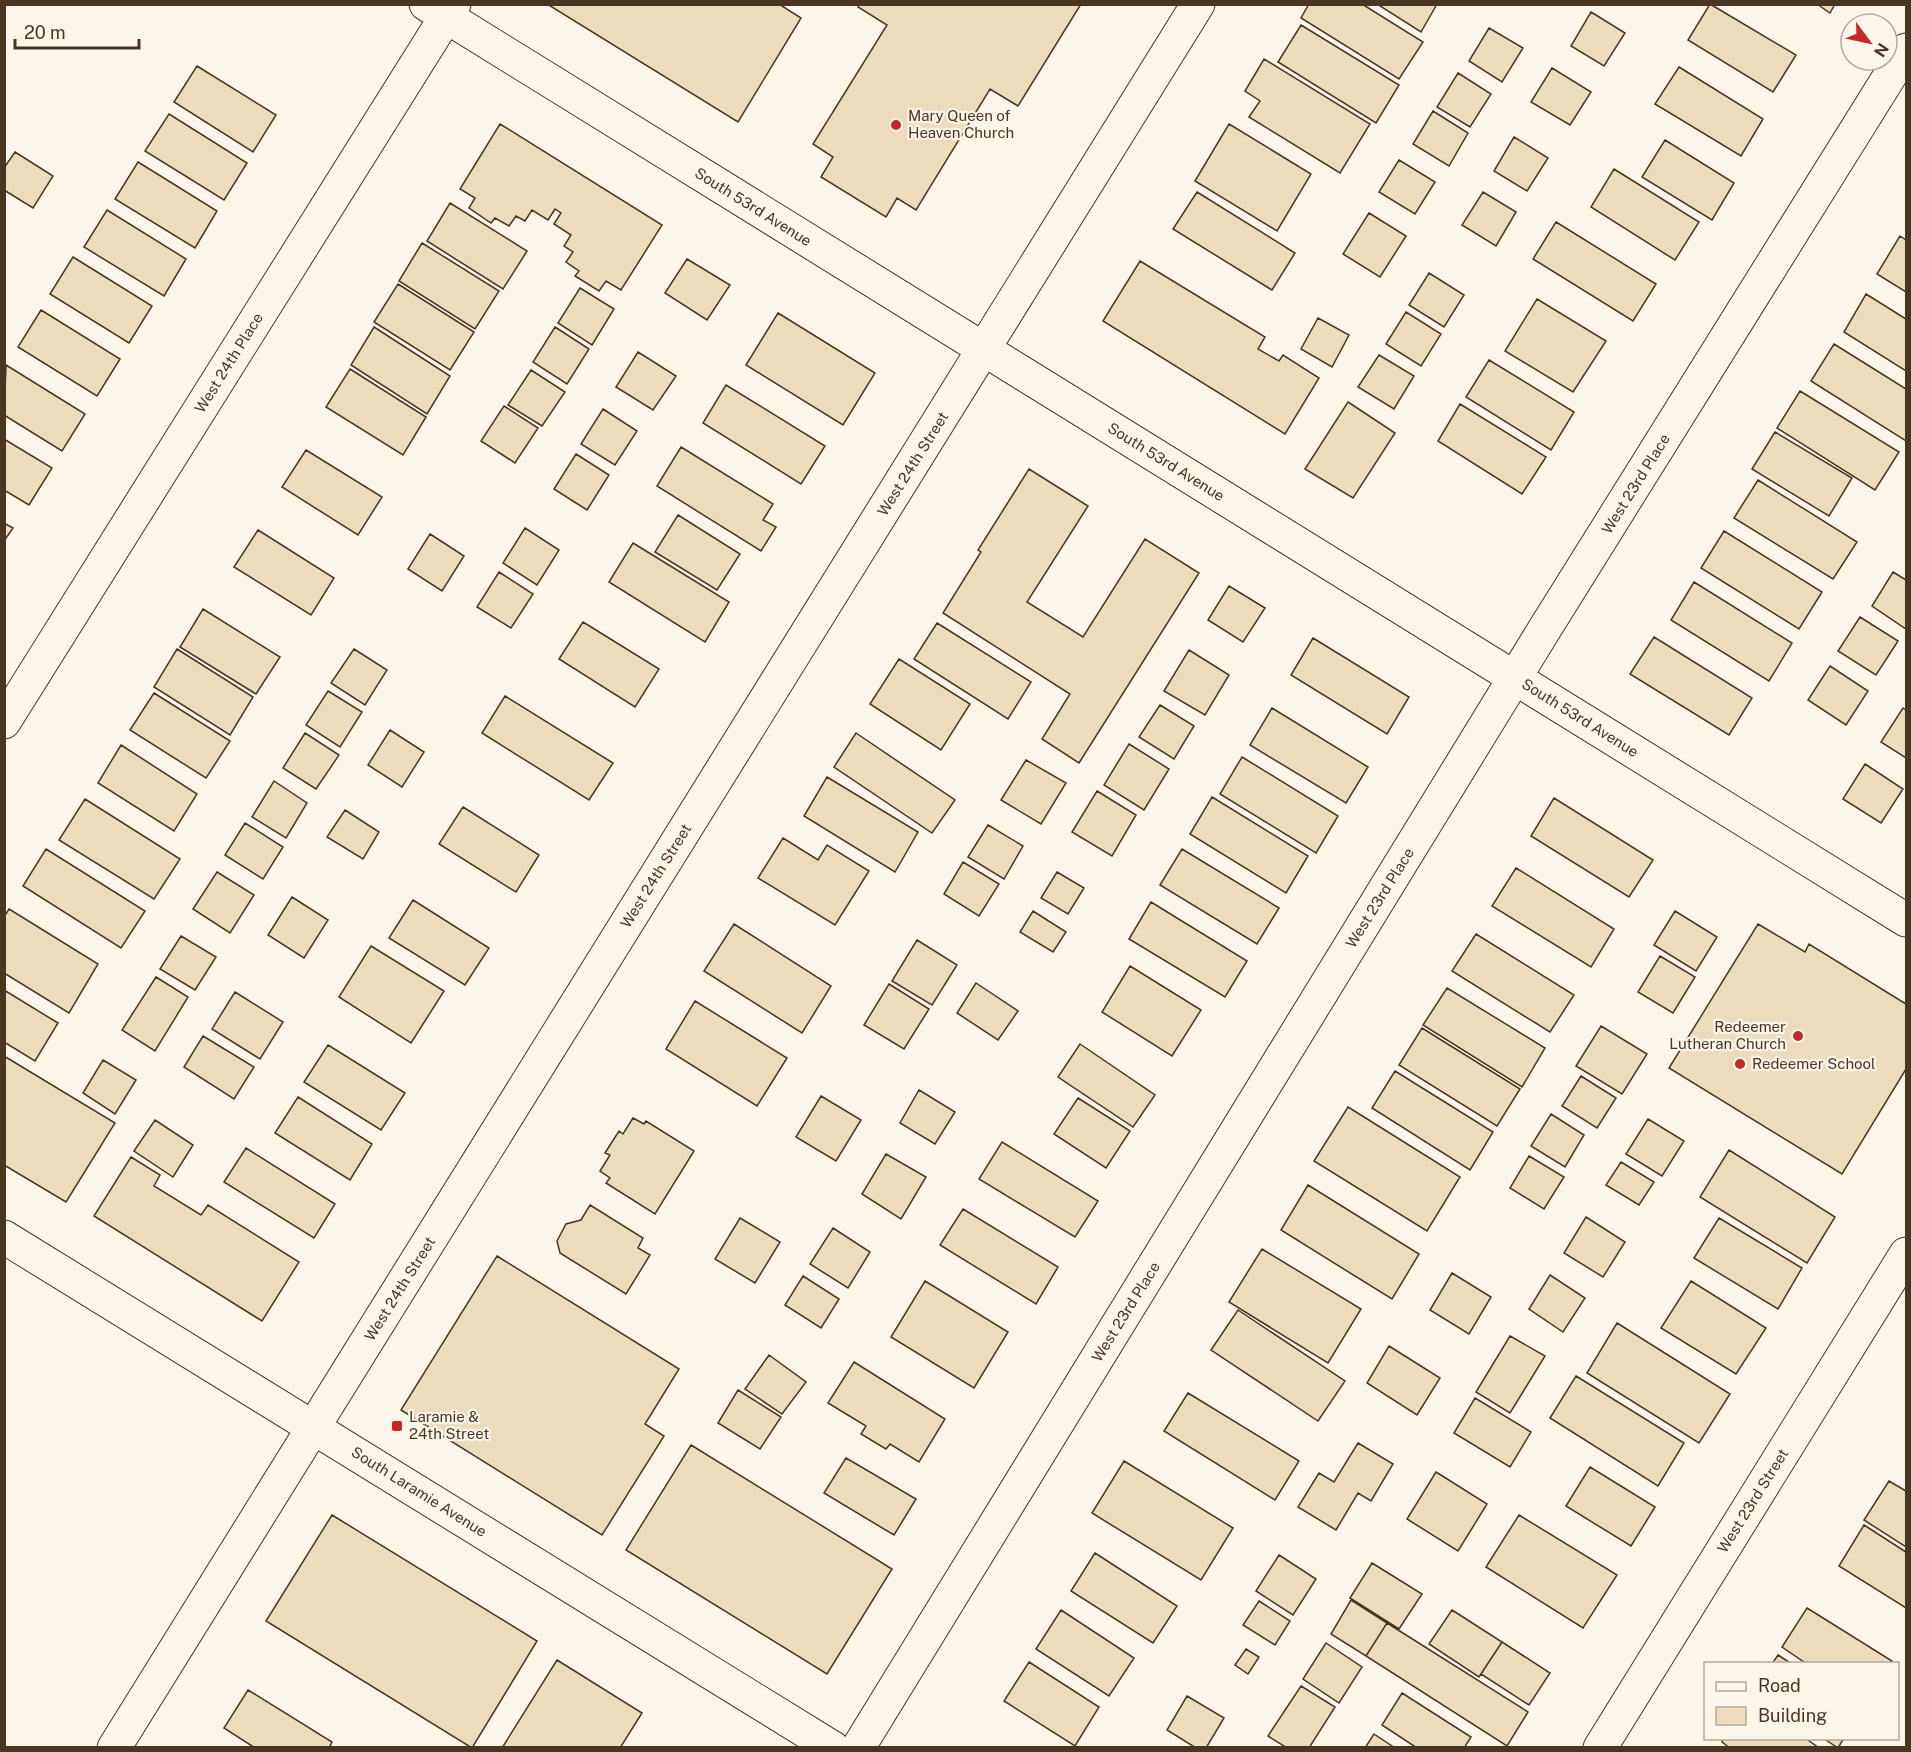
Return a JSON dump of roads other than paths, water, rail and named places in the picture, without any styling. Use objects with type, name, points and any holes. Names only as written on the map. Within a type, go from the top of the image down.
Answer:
[{"type":"street","name":"West 24th Street","points":[[114,1748],[1198,4]]},
{"type":"street","name":"South 53rd Avenue","points":[[442,9],[984,349],[1906,920]]},
{"type":"street","name":"West 24th Place","points":[[4,722],[442,9]]},
{"type":"street","name":"West 23rd Place","points":[[858,1748],[1515,678],[1906,50]]},
{"type":"street","name":"South Laramie Avenue","points":[[4,1237],[833,1748]]},
{"type":"street","name":"West 23rd Street","points":[[1600,1748],[1906,1254]]},
{"type":"place","name":"Mary Queen of Heaven Church","points":[[896,125]]},
{"type":"place","name":"Redeemer Lutheran Church","points":[[1798,1036]]},
{"type":"place","name":"Redeemer School","points":[[1740,1064]]},
{"type":"place","name":"Laramie & 24th Street","points":[[397,1426]]}]
